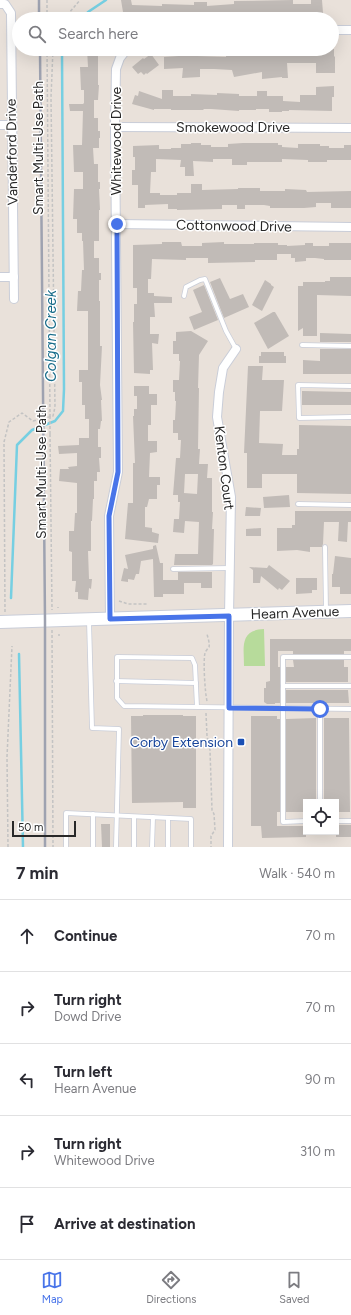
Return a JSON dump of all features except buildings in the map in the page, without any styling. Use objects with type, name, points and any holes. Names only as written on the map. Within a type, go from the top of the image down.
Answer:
[{"type":"main road","name":"Hearn Avenue","points":[[3,622],[351,612]]},
{"type":"street","name":"Vanderford Drive","points":[[4,5],[11,13],[14,300]]},
{"type":"street","points":[[339,30],[351,30]]},
{"type":"street","name":"Whitewood Drive","points":[[110,619],[109,516],[118,472],[115,126],[116,69],[122,56]]},
{"type":"street","points":[[0,125],[12,124]]},
{"type":"street","name":"Smokewood Drive","points":[[115,126],[351,128]]},
{"type":"street","name":"Cottonwood Drive","points":[[117,224],[351,227]]},
{"type":"street","points":[[0,277],[14,277]]},
{"type":"street","name":"Kenton Court","points":[[228,847],[231,497],[217,417],[223,368],[236,349]]},
{"type":"lane","points":[[184,296],[186,287],[205,279],[226,330],[236,349]]},
{"type":"lane","points":[[302,346],[351,346]]},
{"type":"lane","points":[[351,386],[298,385],[299,418],[351,417]]},
{"type":"lane","points":[[298,504],[351,504]]},
{"type":"lane","points":[[325,547],[326,612]]},
{"type":"lane","points":[[173,569],[230,568]]},
{"type":"lane","points":[[89,620],[92,728],[119,729],[116,847]]},
{"type":"lane","points":[[197,707],[195,665],[192,658],[117,657],[117,698],[124,706],[207,708],[351,709]]},
{"type":"lane","points":[[303,821],[283,822],[283,657],[351,657]]},
{"type":"lane","points":[[116,681],[196,683]]},
{"type":"lane","points":[[283,686],[351,686]]},
{"type":"lane","points":[[320,709],[320,799]]},
{"type":"lane","points":[[66,847],[66,813],[191,819],[191,847]]},
{"type":"lane","points":[[93,814],[93,847]]},
{"type":"lane","points":[[134,816],[134,847]]},
{"type":"lane","points":[[152,847],[153,817]]},
{"type":"lane","points":[[168,818],[168,847]]},
{"type":"lane","points":[[339,821],[351,821]]},
{"type":"path","points":[[47,0],[47,12]]},
{"type":"path","points":[[70,12],[80,0]]},
{"type":"path","name":"Smart Multi-Use Path","points":[[47,56],[53,847]]},
{"type":"path","points":[[3,622],[4,442],[9,422],[22,413],[33,421],[53,416],[54,407],[51,97],[54,56]]},
{"type":"path","points":[[119,601],[128,604],[147,604]]},
{"type":"path","points":[[207,634],[209,647],[205,653],[204,678],[206,683],[207,736],[210,750],[211,795],[215,830],[211,836],[211,847]]},
{"type":"path","points":[[8,847],[8,757],[12,646]]},
{"type":"green space","points":[[264,629],[265,666],[244,666],[244,647],[247,636],[256,630]]},
{"type":"waterway","name":"Colgan Creek","points":[[88,12],[106,0]]},
{"type":"waterway","name":"Colgan Creek","points":[[11,598],[17,445],[32,430],[55,421],[63,411],[62,56]]},
{"type":"waterway","name":"Colgan Creek","points":[[19,654],[23,847]]},
{"type":"railway","points":[[39,0],[39,12]]},
{"type":"railway","points":[[40,56],[45,621],[45,847]]},
{"type":"place","name":"Corby Extension","points":[[241,742]]},
{"type":"route","points":[[117,224],[118,472],[109,516],[110,619],[229,616],[229,708],[320,709]]}]
